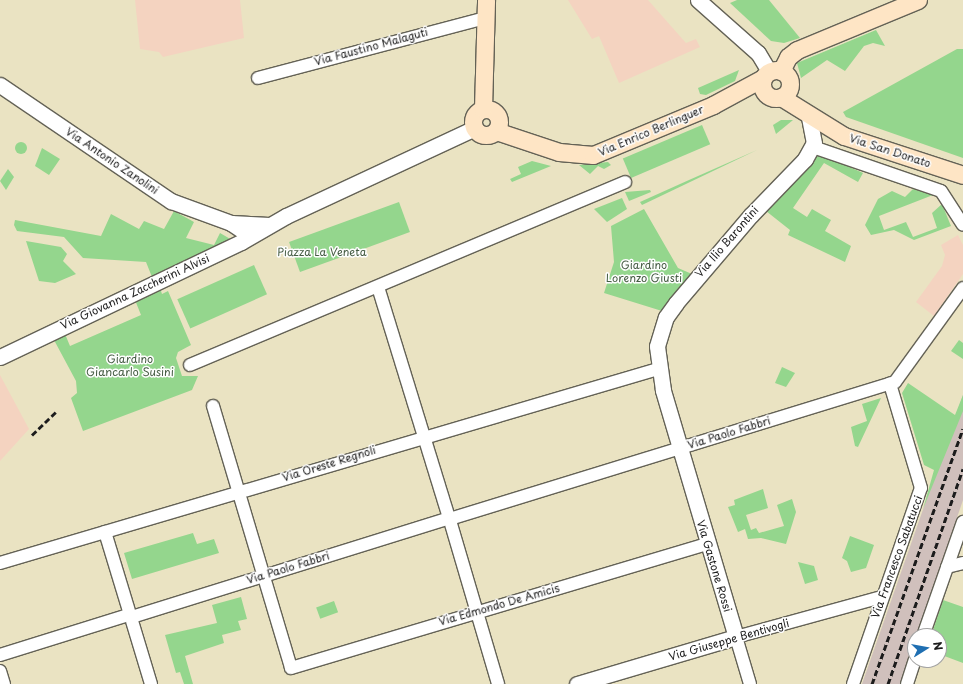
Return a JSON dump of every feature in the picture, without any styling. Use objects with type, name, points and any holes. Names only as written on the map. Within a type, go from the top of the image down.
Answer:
[{"type":"main road","points":[[483,109],[486,0]]},
{"type":"main road","points":[[776,75],[774,96],[762,89],[776,75],[788,56],[797,50],[918,0]]},
{"type":"main road","name":"Via Enrico Berlinguer","points":[[496,131],[559,152],[594,155],[713,105],[776,75]]},
{"type":"main road","name":"Via San Donato","points":[[776,75],[819,121]]},
{"type":"main road","name":"Via Enrico Berlinguer","points":[[713,105],[774,96]]},
{"type":"main road","name":"Via San Donato","points":[[774,96],[791,101],[819,121],[852,138],[963,175]]},
{"type":"main road","points":[[483,109],[498,115],[496,131],[483,135],[475,128],[474,116],[483,109]]},
{"type":"street","name":"Via San Donato","points":[[701,4],[758,53],[776,75]]},
{"type":"street","name":"Via Faustino Malaguti","points":[[258,78],[485,18]]},
{"type":"street","name":"Via Antonio Zanolini","points":[[0,85],[171,201],[231,223],[250,236]]},
{"type":"street","points":[[819,121],[814,126],[820,148]]},
{"type":"street","points":[[819,121],[823,140],[820,148]]},
{"type":"street","name":"Via Antonio Zanolini","points":[[231,223],[269,225],[475,128]]},
{"type":"street","points":[[820,148],[941,192],[963,225]]},
{"type":"street","name":"Via Ilio Barontini","points":[[679,448],[658,369],[659,338],[670,310],[820,148]]},
{"type":"street","points":[[190,365],[625,182]]},
{"type":"street","name":"Via Giovanna Zaccherini Alvisi","points":[[0,357],[250,236],[269,225]]},
{"type":"street","points":[[378,287],[423,437],[446,521],[476,611],[498,684]]},
{"type":"street","name":"Via Paolo Fabbri","points":[[0,655],[446,521],[890,384],[901,377],[963,288]]},
{"type":"street","name":"Via Oreste Regnoli","points":[[0,563],[423,437],[658,369]]},
{"type":"street","name":"Via Francesco Sabatucci","points":[[853,684],[881,597],[921,488],[890,384]]},
{"type":"street","points":[[213,406],[263,576]]},
{"type":"street","name":"Via Gastone Rossi","points":[[679,448],[750,684]]},
{"type":"street","points":[[926,628],[963,522]]},
{"type":"street","points":[[105,532],[151,684]]},
{"type":"street","name":"Via Edmondo De Amicis","points":[[263,576],[292,668],[476,611],[707,544]]},
{"type":"street","points":[[947,567],[963,563]]},
{"type":"street","name":"Via Giuseppe Bentivogli","points":[[577,684],[736,637],[881,597]]},
{"type":"street","points":[[907,684],[912,668]]},
{"type":"street","points":[[0,671],[4,684]]},
{"type":"shaded area","points":[[135,0],[240,0],[244,38],[163,57],[159,52],[140,49]]},
{"type":"shaded area","points":[[568,0],[648,0],[686,43],[696,39],[700,47],[619,83],[599,36],[592,39]]},
{"type":"shaded area","points":[[958,235],[963,245],[963,274],[934,316],[916,302],[942,266],[945,255],[941,245]]},
{"type":"shaded area","points":[[0,375],[29,429],[0,461]]},
{"type":"shaded area","points":[[963,395],[963,500],[919,628],[907,628],[907,664],[900,684],[862,684]]},
{"type":"green space","points":[[737,0],[769,0],[800,38],[784,43],[771,41],[730,3]]},
{"type":"green space","points":[[876,30],[885,46],[873,43],[864,46],[845,71],[827,60],[801,78],[797,63]]},
{"type":"green space","points":[[957,49],[963,49],[963,158],[846,117],[843,112]]},
{"type":"green space","points":[[739,70],[735,81],[706,95],[700,94],[698,88]]},
{"type":"green space","points":[[781,120],[793,120],[776,134],[773,125]]},
{"type":"green space","points":[[702,125],[710,144],[631,178],[623,159]]},
{"type":"green space","points":[[19,142],[23,142],[27,148],[23,154],[19,154],[15,150],[15,146]]},
{"type":"green space","points":[[42,148],[60,159],[49,175],[35,166]]},
{"type":"green space","points":[[757,150],[642,205],[640,202],[689,180]]},
{"type":"green space","points":[[815,156],[825,156],[863,173],[858,182],[824,163],[793,208],[807,217],[812,209],[831,220],[825,231],[851,246],[845,262],[788,235],[790,230],[766,211]]},
{"type":"green space","points":[[532,161],[551,166],[512,182],[510,179],[521,174],[518,167]]},
{"type":"green space","points":[[608,162],[611,165],[604,169],[598,166],[590,174],[579,165]]},
{"type":"green space","points":[[8,169],[14,177],[6,190],[0,181]]},
{"type":"green space","points":[[913,189],[933,195],[879,216],[884,230],[906,222],[913,237],[937,228],[932,213],[942,204],[951,226],[914,240],[894,230],[871,235],[865,225],[878,199],[892,191],[905,197]]},
{"type":"green space","points":[[650,190],[651,192],[629,201],[625,192]]},
{"type":"green space","points":[[622,198],[627,209],[607,222],[594,209]]},
{"type":"green space","name":"Piazza La Veneta","points":[[399,202],[410,232],[300,272],[289,242]]},
{"type":"green space","name":"Giardino Lorenzo Giusti","points":[[644,209],[678,268],[692,274],[662,311],[604,293],[614,262],[611,226]]},
{"type":"green space","points":[[174,211],[194,222],[186,238],[214,245],[220,233],[232,240],[152,277],[146,262],[83,258],[64,237],[17,231],[14,225],[15,220],[101,236],[111,214],[139,229],[144,221],[164,229]]},
{"type":"green space","points":[[26,241],[61,247],[67,254],[63,261],[76,274],[55,283],[39,281]]},
{"type":"green space","name":"Piazza La Veneta","points":[[254,265],[267,294],[190,328],[177,299]]},
{"type":"green space","name":"Giardino Giancarlo Susini","points":[[160,288],[162,294],[168,291],[191,345],[178,352],[176,358],[182,376],[198,376],[192,390],[83,431],[71,398],[77,393],[76,381],[54,340],[65,334],[70,346],[141,315],[135,300]]},
{"type":"green space","points":[[959,340],[963,343],[963,359],[951,351]]},
{"type":"green space","points":[[782,367],[795,373],[786,387],[775,383]]},
{"type":"green space","points":[[908,383],[955,415],[963,395],[963,411],[923,509],[934,470],[924,465],[902,393]]},
{"type":"green space","points":[[881,398],[858,447],[855,446],[851,427],[867,421],[862,404]]},
{"type":"green space","points":[[763,489],[768,508],[746,515],[751,530],[756,528],[759,533],[784,526],[777,505],[792,499],[796,512],[786,544],[761,538],[748,539],[745,529],[738,532],[728,507],[735,505],[734,500]]},
{"type":"green space","points":[[193,533],[197,544],[214,539],[219,553],[132,579],[124,553]]},
{"type":"green space","points":[[850,536],[874,545],[866,568],[851,572],[847,561],[842,558]]},
{"type":"green space","points":[[798,562],[814,566],[818,580],[805,584]]},
{"type":"green space","points":[[241,597],[247,619],[238,621],[241,630],[222,635],[224,643],[185,656],[193,684],[184,684],[180,672],[176,673],[165,635],[217,623],[212,605]]},
{"type":"green space","points":[[943,600],[963,607],[963,663],[947,657],[947,628],[934,628]]},
{"type":"green space","points":[[334,601],[338,612],[320,619],[316,607]]},
{"type":"railway","points":[[32,435],[58,410]]},
{"type":"railway","points":[[872,684],[963,429]]},
{"type":"railway","points":[[888,684],[963,469]]}]
